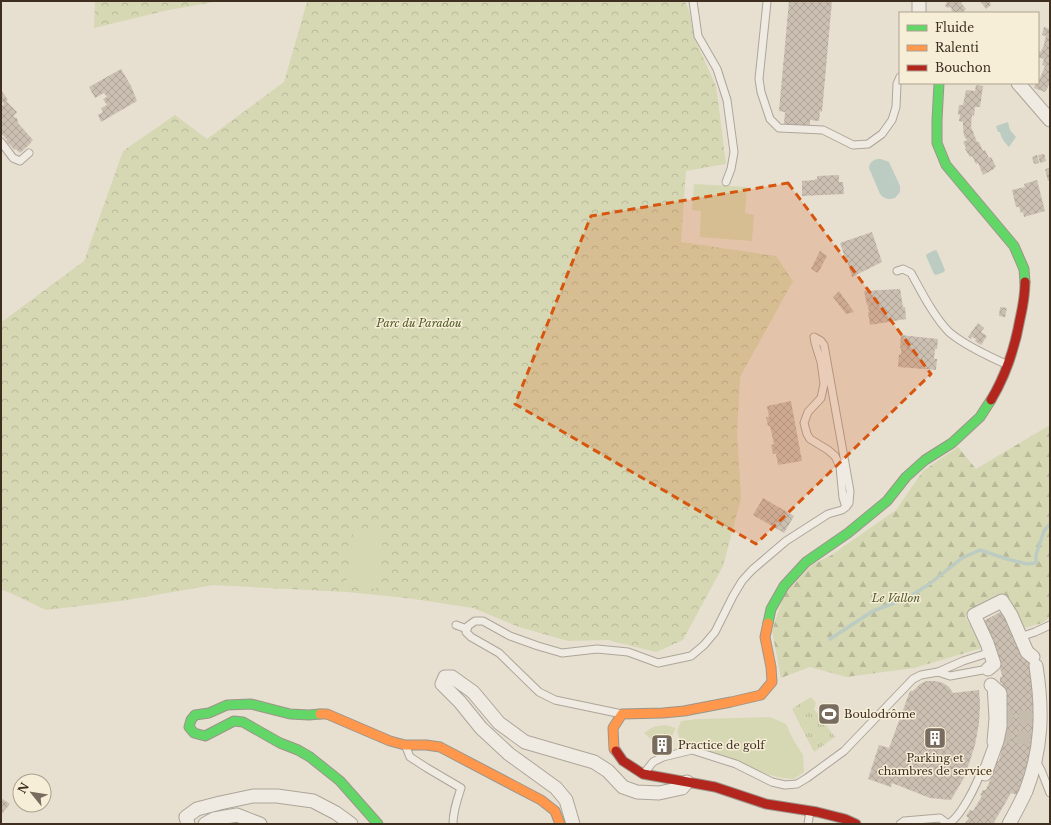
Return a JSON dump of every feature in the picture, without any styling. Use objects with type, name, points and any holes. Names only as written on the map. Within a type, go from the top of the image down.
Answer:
[{"type":"street","points":[[919,1],[920,12]]},
{"type":"street","points":[[856,824],[845,819],[823,818],[810,811],[766,804],[715,787],[643,774],[623,762],[614,749],[613,728],[622,714],[684,711],[761,695],[772,682],[771,667],[764,637],[771,609],[784,586],[806,562],[848,533],[887,501],[906,477],[924,460],[952,443],[980,417],[998,388],[1016,341],[1025,294],[1024,269],[1014,246],[946,165],[937,142],[939,84]]},
{"type":"street","points":[[1019,84],[1050,120]]},
{"type":"street","points":[[988,669],[994,664],[987,642],[974,615],[1002,601],[1011,615],[1027,652],[1034,662],[1039,690],[1040,732],[1038,748],[1026,791],[1009,824]]},
{"type":"street","points":[[572,824],[566,800],[556,788],[509,754],[481,728],[460,702],[442,684],[445,677],[452,677],[473,692],[499,723],[525,742],[594,762],[608,771],[623,788],[637,792],[659,793],[682,788],[687,782]]},
{"type":"street","points":[[985,774],[997,741],[1000,727],[1000,693],[991,685]]},
{"type":"street","points":[[378,824],[340,781],[310,757],[298,750],[280,743],[243,722],[234,721],[205,736],[194,733],[189,727],[191,720],[195,715],[209,713],[227,705],[251,704],[290,714],[327,714],[390,741],[440,747],[541,800],[555,811],[560,824]]},
{"type":"street","points":[[187,821],[197,808],[253,796],[278,796],[313,801],[336,813],[351,824]]},
{"type":"street","points":[[205,824],[214,819],[237,815],[260,824]]},
{"type":"lane","points":[[693,1],[698,36],[717,69],[727,100],[734,152],[731,169],[726,182]]},
{"type":"lane","points":[[767,2],[759,79],[761,92],[770,118],[779,128],[823,130],[853,146],[868,144],[882,134],[892,120],[896,107],[897,84],[899,79]]},
{"type":"lane","points":[[1,142],[13,158],[20,161],[29,153]]},
{"type":"lane","points":[[897,271],[903,269],[911,273],[938,318],[950,332],[967,344],[1008,365]]},
{"type":"lane","points":[[622,714],[555,700],[539,692],[499,653],[471,637],[466,632],[468,626],[475,621],[483,621],[510,636],[562,653],[597,649],[628,652],[658,663],[691,656],[704,646],[715,632],[742,581],[752,570],[786,541],[828,514],[846,508],[849,503],[850,491],[824,345],[821,341],[814,337],[821,362],[824,384],[821,398],[808,412],[804,423],[810,439],[835,456],[840,467],[843,498],[846,508]]},
{"type":"lane","points":[[1023,636],[1050,625]]},
{"type":"lane","points":[[456,626],[467,629]]},
{"type":"lane","points":[[643,774],[653,762],[663,757],[692,750],[736,764],[772,782],[785,785],[797,784],[844,751],[914,679],[921,675],[938,672],[963,661],[988,653]]},
{"type":"lane","points":[[938,672],[950,676],[988,669]]},
{"type":"lane","points":[[900,824],[904,822],[940,818],[948,824],[964,805],[981,773],[992,738],[993,718],[991,685]]},
{"type":"lane","points":[[405,744],[410,757],[461,788],[456,802],[453,824]]},
{"type":"lane","points":[[1035,760],[1041,770],[1050,793]]},
{"type":"lane","points":[[808,824],[810,811]]},
{"type":"highlighted area","points":[[788,183],[931,374],[756,544],[515,404],[591,216]]},
{"type":"green space","points":[[95,1],[219,1],[164,11],[94,28]]},
{"type":"green space","name":"Parc du Paradou","points":[[306,1],[685,1],[689,11],[694,38],[716,86],[726,164],[686,171],[681,242],[776,256],[793,281],[740,377],[737,433],[741,499],[723,566],[683,640],[656,652],[608,640],[568,641],[519,627],[473,608],[407,598],[347,592],[213,585],[121,601],[46,610],[1,590],[1,320],[3,321],[84,261],[123,151],[175,115],[207,139],[284,82],[307,2]]},
{"type":"green space","points":[[694,184],[747,187],[745,213],[754,215],[752,241],[700,237],[701,211],[692,210]]},
{"type":"green space","name":"Le Vallon","points":[[1050,425],[1050,617],[1042,623],[1024,628],[1002,594],[965,616],[982,648],[914,668],[846,677],[810,667],[781,678],[772,631],[784,595],[813,564],[830,556],[896,510],[923,471],[958,447],[976,469]]},
{"type":"green space","points":[[354,528],[384,532],[376,589],[346,585]]},
{"type":"green space","points":[[811,697],[816,703],[814,709],[835,737],[814,752],[792,709]]},
{"type":"green space","name":"Boulodrôme","points":[[824,704],[840,718],[834,724],[819,710]]},
{"type":"green space","points":[[770,717],[786,724],[803,755],[804,772],[794,779],[766,774],[733,759],[688,745],[680,740],[677,731],[681,721],[697,719]]},
{"type":"green space","points":[[665,725],[676,728],[670,741],[654,742],[644,733],[653,727]]},
{"type":"shaded area","points":[[1008,122],[1010,130],[1016,137],[1009,147],[1003,140],[1000,132],[998,132],[996,126]]},
{"type":"shaded area","points":[[877,159],[889,162],[900,186],[900,192],[895,198],[887,199],[880,194],[869,168],[872,162]]},
{"type":"shaded area","points":[[935,250],[937,251],[945,270],[944,272],[936,275],[934,274],[926,256]]},
{"type":"building","points":[[789,1],[832,1],[822,112],[820,111],[819,121],[810,120],[810,127],[784,124],[785,112],[779,111]]},
{"type":"building","points":[[946,1],[964,1],[961,3],[966,9],[963,12],[952,12],[952,8],[946,7],[945,5],[947,3]]},
{"type":"building","points":[[980,1],[989,1],[991,5],[986,9]]},
{"type":"building","points":[[1044,27],[1050,29],[1050,83],[1045,92],[1034,88],[1036,84],[1039,84],[1045,66],[1042,65],[1044,59],[1039,57],[1039,51],[1041,52],[1046,36],[1042,35]]},
{"type":"building","points":[[121,69],[131,86],[137,101],[101,122],[98,115],[103,112],[101,108],[107,105],[103,99],[107,97],[104,93],[95,98],[89,87]]},
{"type":"building","points":[[976,85],[983,86],[980,107],[975,107],[974,116],[972,115],[971,127],[977,142],[979,142],[983,151],[985,150],[989,158],[991,157],[996,167],[983,175],[978,163],[976,164],[972,156],[970,157],[965,149],[966,148],[963,142],[967,140],[964,136],[963,122],[959,121],[960,115],[958,114],[959,105],[963,105],[966,90],[975,91]]},
{"type":"building","points":[[2,91],[8,100],[6,101],[17,112],[13,117],[17,118],[18,123],[33,140],[20,153],[16,149],[14,150],[1,133],[1,107],[4,104],[1,100]]},
{"type":"building","points":[[1044,154],[1046,161],[1040,163],[1038,155]]},
{"type":"building","points":[[1037,155],[1039,163],[1034,164],[1032,157]]},
{"type":"building","points":[[1050,168],[1050,180],[1048,181],[1045,169]]},
{"type":"building","points":[[839,175],[839,182],[843,182],[844,194],[802,196],[802,181],[815,180],[817,179],[817,176]]},
{"type":"building","points":[[1037,180],[1045,211],[1024,217],[1023,212],[1021,213],[1019,207],[1016,207],[1012,190],[1025,187],[1024,184]]},
{"type":"building","points":[[872,232],[882,262],[852,277],[840,243]]},
{"type":"building","points":[[820,251],[827,256],[818,273],[811,269]]},
{"type":"building","points":[[900,289],[903,307],[905,307],[906,319],[870,325],[868,305],[864,291]]},
{"type":"building","points":[[839,291],[854,312],[846,314],[833,297]]},
{"type":"building","points":[[1000,307],[1007,308],[1005,317],[999,316]]},
{"type":"building","points":[[978,323],[984,328],[981,332],[987,336],[981,345],[975,341],[976,339],[972,337],[971,339],[968,337]]},
{"type":"building","points":[[901,335],[938,339],[934,359],[937,359],[936,370],[898,367],[899,354],[901,355]]},
{"type":"building","points":[[791,401],[802,461],[778,465],[776,454],[773,454],[771,445],[774,444],[770,426],[768,426],[766,417],[769,417],[767,406]]},
{"type":"building","points":[[763,498],[794,516],[784,533],[753,515]]},
{"type":"building","points":[[1004,610],[1024,660],[1028,659],[1030,665],[1034,698],[1034,731],[1030,753],[1023,780],[1017,795],[1011,793],[993,824],[964,824],[969,818],[966,816],[970,810],[973,811],[982,796],[980,795],[983,790],[986,790],[992,775],[989,774],[996,761],[999,761],[1001,752],[998,752],[1000,747],[1003,747],[1005,730],[1003,691],[1002,683],[1000,683],[1000,677],[1002,677],[1002,675],[997,658],[982,622]]},
{"type":"building","name":"Parking et chambres de service","points":[[926,681],[943,683],[949,687],[953,693],[979,690],[979,723],[975,745],[965,776],[951,800],[930,798],[892,783],[891,787],[868,779],[879,745],[889,748],[910,691],[913,691],[920,684]]},
{"type":"building","name":"Practice de golf","points":[[670,741],[671,748],[655,750],[654,742]]},
{"type":"building","points":[[1,798],[10,804],[1,815]]},
{"type":"waterway","points":[[830,639],[873,611],[907,598],[928,585],[962,558],[980,550],[1027,564],[1036,563],[1036,555],[1044,531],[1050,524]]},
{"type":"tunnel","points":[[1000,716],[1040,718]]},
{"type":"tunnel","points":[[998,736],[1039,739]]},
{"type":"traffic: fast","points":[[939,84],[937,143],[946,165],[1014,246],[1024,269],[1025,282]]},
{"type":"traffic: fast","points":[[768,623],[771,609],[784,586],[806,562],[848,533],[887,501],[906,477],[925,460],[952,443],[980,417],[991,400]]},
{"type":"traffic: fast","points":[[320,714],[290,714],[251,704],[227,705],[209,713],[195,715],[191,720],[189,727],[194,733],[205,736],[234,721],[243,722],[280,743],[298,750],[310,757],[340,781],[378,824]]},
{"type":"traffic: slow","points":[[616,751],[614,749],[613,728],[622,714],[684,711],[761,695],[772,682],[771,667],[765,637],[768,623]]},
{"type":"traffic: slow","points":[[320,714],[327,714],[390,741],[405,745],[440,747],[541,800],[555,811],[560,824]]},
{"type":"traffic: jam","points":[[991,400],[1001,381],[1013,350],[1023,305],[1025,282]]},
{"type":"traffic: jam","points":[[616,751],[623,761],[643,774],[715,787],[766,804],[817,812],[845,819],[856,824]]},
{"type":"place","name":"Boulodrôme","points":[[829,714]]},
{"type":"place","name":"Parking et chambres de service","points":[[935,738]]},
{"type":"place","name":"Practice de golf","points":[[662,745]]}]
